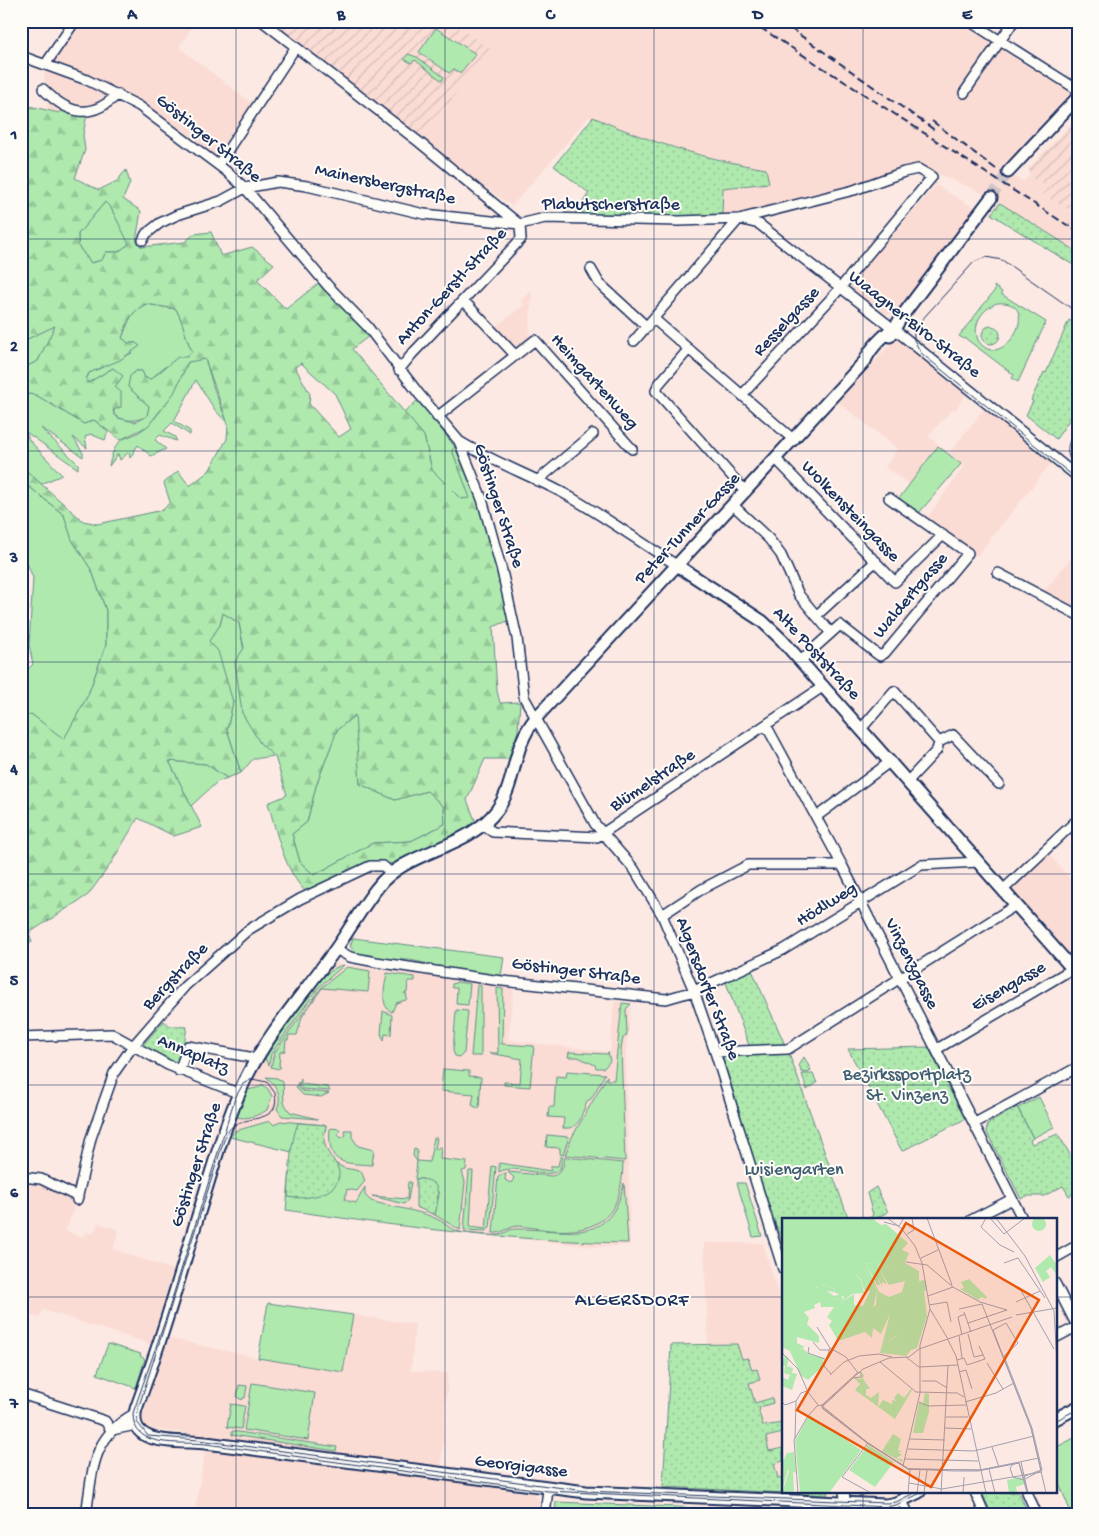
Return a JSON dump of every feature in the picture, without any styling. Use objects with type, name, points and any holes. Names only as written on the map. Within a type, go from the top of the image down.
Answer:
[{"type":"main road","points":[[1008,172],[1078,97]]},
{"type":"main road","name":"Peter-Tunner-Gasse","points":[[535,719],[734,506],[865,361],[873,358],[888,340],[892,329],[991,198]]},
{"type":"main road","name":"Alte Poststraße","points":[[678,566],[762,621],[801,660],[1075,972]]},
{"type":"main road","name":"Göstinger Straße","points":[[135,1420],[221,1142],[255,1060],[336,949],[378,886],[392,873],[410,862],[466,838],[483,825],[498,808],[508,789],[519,744],[535,719]]},
{"type":"main road","points":[[1056,1418],[1078,1407]]},
{"type":"main road","name":"Georgigasse","points":[[135,1420],[143,1435],[153,1439],[206,1443],[548,1489],[845,1498],[886,1505],[902,1501],[915,1494]]},
{"type":"street","points":[[45,64],[74,21]]},
{"type":"street","name":"Plabutscherstraße","points":[[262,21],[419,142],[520,224],[545,218],[670,221],[739,219],[854,190],[904,172],[918,169],[932,177]]},
{"type":"street","points":[[969,21],[1078,90]]},
{"type":"street","points":[[964,93],[1014,21]]},
{"type":"street","points":[[218,165],[295,48]]},
{"type":"street","name":"Göstinger Straße","points":[[21,56],[118,94],[166,125],[245,188],[328,286],[367,326],[437,417],[459,441],[482,499],[502,571],[518,638],[524,697],[535,719]]},
{"type":"street","points":[[43,90],[59,105],[85,111],[96,109],[109,102],[118,94]]},
{"type":"street","name":"Resselgasse","points":[[742,395],[839,288],[932,177]]},
{"type":"street","name":"Mainersbergstraße","points":[[143,240],[146,234],[160,223],[177,214],[233,196],[245,188],[278,182],[307,186],[424,214],[520,224]]},
{"type":"street","points":[[634,341],[739,219]]},
{"type":"street","name":"Waagner-Biro-Straße","points":[[739,219],[759,224],[1078,477]]},
{"type":"street","name":"Anton-Gerstl-Straße","points":[[400,370],[522,239],[520,224]]},
{"type":"street","points":[[591,269],[599,283],[647,327]]},
{"type":"street","points":[[464,300],[515,354]]},
{"type":"street","name":"Wolkensteingasse","points":[[654,319],[794,440]]},
{"type":"street","name":"Heimgartenweg","points":[[437,417],[531,340],[536,341],[632,449]]},
{"type":"street","points":[[688,350],[658,385],[656,391],[746,492]]},
{"type":"street","name":"Heimgartenweg","points":[[537,481],[593,434]]},
{"type":"street","name":"Alte Poststraße","points":[[459,441],[484,456],[537,481],[606,518],[678,566]]},
{"type":"street","name":"Wolkensteingasse","points":[[776,460],[895,582],[943,535]]},
{"type":"street","name":"Waagner-Biro-Straße","points":[[1065,466],[1078,473]]},
{"type":"street","points":[[889,498],[943,535]]},
{"type":"street","points":[[734,506],[769,539],[781,555],[799,595],[830,632],[801,660]]},
{"type":"street","name":"Waldertgasse","points":[[830,632],[840,624],[880,656],[885,654],[968,554],[943,535]]},
{"type":"street","points":[[816,616],[876,561]]},
{"type":"street","points":[[998,573],[1078,615]]},
{"type":"street","name":"Blümelstraße","points":[[483,825],[493,832],[588,838],[603,834],[824,686]]},
{"type":"street","points":[[862,729],[894,692],[939,742]]},
{"type":"street","name":"Algersdorfer Straße","points":[[535,719],[595,824],[634,869],[662,915],[694,991],[716,1052],[782,1266]]},
{"type":"street","name":"Vinzenzgasse","points":[[766,725],[842,865],[1022,1218]]},
{"type":"street","points":[[939,742],[953,736],[999,784]]},
{"type":"street","points":[[908,781],[937,750],[939,742]]},
{"type":"street","points":[[816,817],[890,761]]},
{"type":"street","points":[[1003,890],[1078,819]]},
{"type":"street","name":"Hödlweg","points":[[694,991],[783,950],[921,865],[979,862]]},
{"type":"street","points":[[662,915],[709,885],[748,865],[842,865]]},
{"type":"street","name":"Bergstraße","points":[[21,1176],[41,1180],[78,1199],[86,1157],[108,1086],[133,1046],[185,986],[258,922],[308,895],[370,866],[383,866],[392,873]]},
{"type":"street","points":[[716,1052],[788,1048],[1016,905]]},
{"type":"street","name":"Göstinger Straße","points":[[336,949],[350,958],[594,992],[666,999],[679,997],[694,991]]},
{"type":"street","name":"Eisengasse","points":[[937,1049],[1075,972]]},
{"type":"street","name":"Annaplatz","points":[[21,1038],[110,1034],[179,1070],[240,1094]]},
{"type":"street","points":[[179,1070],[188,1046],[249,1056],[255,1060]]},
{"type":"street","points":[[975,1123],[1078,1067]]},
{"type":"street","points":[[975,1218],[1012,1199]]},
{"type":"street","points":[[1056,1257],[1078,1245]]},
{"type":"street","points":[[1056,1285],[1078,1327],[1056,1338]]},
{"type":"street","points":[[21,1394],[104,1421],[112,1430]]},
{"type":"street","points":[[86,1515],[97,1455],[104,1438],[116,1425],[135,1420]]},
{"type":"street","points":[[545,1515],[548,1489]]},
{"type":"street","points":[[976,1494],[985,1515]]},
{"type":"street","points":[[1028,1494],[1036,1515]]},
{"type":"street","points":[[902,1501],[909,1515]]},
{"type":"shaded area","points":[[80,21],[196,21],[179,47],[256,107],[218,165],[166,125],[118,99],[112,104],[59,113],[46,110],[51,93],[44,80],[45,65]]},
{"type":"shaded area","points":[[262,21],[449,21],[490,49],[419,142]]},
{"type":"shaded area","points":[[449,21],[973,21],[1075,87],[1001,168],[1023,182],[1029,176],[1045,187],[1041,194],[1078,215],[1078,252],[985,194],[926,169],[913,167],[877,180],[743,214],[722,214],[723,188],[749,186],[766,169],[724,162],[640,138],[593,117],[588,118],[512,206],[419,142],[489,50]]},
{"type":"shaded area","points":[[1078,117],[1078,215],[1041,194],[1045,187],[1029,176],[1029,168]]},
{"type":"shaded area","points":[[936,185],[975,208],[895,315],[882,314],[847,287]]},
{"type":"shaded area","points":[[532,290],[529,339],[516,349],[495,327],[524,305],[521,300]]},
{"type":"shaded area","points":[[895,339],[903,343],[966,395],[955,410],[953,409],[928,436],[939,445],[910,485],[885,467],[898,449],[838,402]]},
{"type":"shaded area","points":[[984,409],[1052,462],[977,556],[925,521],[964,466],[948,454]]},
{"type":"shaded area","points":[[1078,434],[1078,460],[1069,449]]},
{"type":"shaded area","points":[[1078,550],[1078,609],[1043,592]]},
{"type":"shaded area","points":[[1049,854],[1078,888],[1078,982],[1068,975],[1018,915],[1014,914],[1005,905],[1004,899],[1010,884],[1013,886]]},
{"type":"shaded area","points":[[329,963],[514,987],[508,1040],[610,1052],[614,1001],[631,1003],[626,1053],[630,1245],[597,1247],[428,1229],[286,1210],[292,1152],[227,1137],[260,1055]]},
{"type":"shaded area","points":[[21,1177],[78,1197],[66,1231],[83,1237],[85,1232],[93,1234],[98,1223],[119,1230],[113,1249],[174,1270],[150,1344],[43,1310],[39,1318],[28,1315],[21,1331]]},
{"type":"shaded area","points":[[704,1243],[763,1243],[782,1305],[782,1493],[663,1487],[671,1345],[708,1345]]},
{"type":"shaded area","points":[[353,1315],[415,1324],[411,1371],[448,1373],[441,1469],[155,1429],[153,1431],[144,1427],[142,1418],[168,1338],[258,1358],[343,1372]]},
{"type":"shaded area","points":[[206,1446],[534,1494],[540,1502],[539,1515],[194,1515]]},
{"type":"green space","points":[[436,28],[476,54],[460,73],[454,69],[449,73],[419,52]]},
{"type":"green space","points":[[408,54],[417,57],[444,77],[442,81],[415,60],[411,63],[404,59]]},
{"type":"green space","points":[[21,104],[59,113],[68,107],[87,114],[83,135],[85,150],[75,178],[99,190],[117,181],[126,170],[130,183],[123,199],[141,211],[136,241],[142,247],[185,242],[194,234],[211,232],[221,256],[252,247],[274,264],[257,280],[286,309],[320,282],[369,336],[352,349],[424,436],[432,470],[461,499],[470,498],[452,450],[455,447],[480,507],[510,620],[493,627],[497,691],[500,703],[520,702],[518,731],[509,759],[485,759],[467,800],[475,820],[464,834],[396,863],[367,865],[307,893],[292,874],[287,863],[268,803],[287,795],[275,757],[260,743],[242,713],[235,662],[244,648],[239,623],[223,613],[220,625],[209,641],[218,651],[233,702],[227,729],[241,773],[227,778],[206,764],[169,761],[202,827],[174,836],[138,818],[110,865],[88,895],[29,933],[32,942],[21,950],[21,720],[31,714],[64,739],[88,695],[106,645],[106,610],[92,571],[72,540],[64,515],[21,480],[21,466],[83,521],[98,524],[163,510],[170,502],[164,483],[178,471],[191,485],[209,471],[227,439],[228,424],[205,359],[188,362],[174,393],[148,426],[120,440],[94,420],[84,424],[36,395],[21,393],[21,369],[38,361],[55,326],[21,342]],"holes":[[[105,202],[111,208],[129,244],[118,252],[106,252],[102,260],[91,263],[78,246],[78,234]],[[146,304],[176,309],[192,351],[187,357],[178,357],[151,379],[145,378],[142,371],[136,371],[130,376],[128,387],[149,406],[147,416],[135,422],[118,418],[114,414],[113,410],[121,407],[121,392],[115,387],[123,376],[113,368],[88,383],[86,379],[89,373],[120,360],[140,346],[136,343],[128,343],[122,338],[130,318]],[[301,363],[335,394],[351,429],[339,437],[309,404],[310,394],[295,367]],[[355,715],[360,784],[395,800],[427,791],[444,807],[445,824],[411,841],[373,843],[314,875],[300,862],[292,834],[307,822],[316,786],[337,730]]]},
{"type":"green space","points":[[593,117],[678,149],[766,169],[769,183],[723,188],[722,214],[671,217],[574,215],[589,193],[554,166]]},
{"type":"green space","points":[[105,202],[111,208],[130,244],[118,252],[106,252],[102,260],[91,263],[78,246],[78,234]]},
{"type":"green space","points":[[1000,203],[1078,252],[1078,268],[991,214]]},
{"type":"green space","points":[[994,286],[1002,292],[1001,294],[1046,322],[1018,382],[1012,378],[1014,375],[965,338],[959,336],[995,290]],"holes":[[[997,303],[1011,305],[1018,312],[1019,323],[1015,334],[998,349],[987,349],[978,340],[976,334],[977,323],[983,313]]]},
{"type":"green space","points":[[146,304],[176,309],[192,351],[187,357],[163,368],[151,379],[145,378],[142,371],[136,371],[128,387],[149,406],[148,416],[135,420],[126,420],[114,414],[113,368],[88,383],[86,380],[89,373],[132,353],[136,343],[128,343],[122,338],[133,314]]},
{"type":"green space","points":[[1069,320],[1078,326],[1078,407],[1056,439],[1026,415],[1033,401],[1031,400],[1044,372],[1046,373]]},
{"type":"green space","points":[[56,325],[38,361],[21,369],[21,342]]},
{"type":"green space","points":[[991,326],[997,329],[1000,335],[997,341],[991,344],[985,341],[982,335],[985,329]]},
{"type":"green space","points":[[205,358],[214,389],[228,424],[215,410],[196,380],[174,421],[190,431],[190,435],[172,423],[164,431],[175,437],[176,441],[160,435],[155,440],[166,449],[151,456],[138,445],[130,458],[129,452],[120,460],[118,454],[109,466],[112,454],[120,441],[142,430],[167,403],[188,362]]},
{"type":"green space","points":[[21,393],[36,395],[84,424],[94,420],[108,431],[105,440],[90,434],[85,437],[87,448],[73,437],[83,453],[83,457],[41,428],[78,464],[78,469],[26,432],[29,440],[62,475],[41,484],[21,466]]},
{"type":"green space","points":[[418,400],[455,447],[452,450],[471,498],[461,499],[432,470],[424,436],[404,413]]},
{"type":"green space","points":[[938,446],[961,464],[918,514],[898,500]]},
{"type":"green space","points":[[21,480],[64,515],[72,539],[92,571],[106,610],[106,645],[88,695],[64,740],[31,714],[21,720],[21,676],[33,664],[29,645],[33,578],[21,548]]},
{"type":"green space","points":[[223,613],[239,623],[260,743],[275,756],[253,759],[241,773],[227,729],[233,702],[208,641],[220,625]]},
{"type":"green space","points":[[356,714],[360,784],[395,800],[427,791],[444,807],[445,824],[411,841],[373,843],[314,875],[300,862],[292,834],[307,822],[316,786],[337,730]]},
{"type":"green space","points":[[169,761],[206,764],[227,778],[217,782],[191,806]]},
{"type":"green space","points":[[353,938],[504,957],[501,976],[433,967],[433,965],[410,960],[394,960],[394,962],[357,955],[350,946]]},
{"type":"green space","points":[[344,965],[319,987],[271,1054],[269,1065],[265,1059],[267,1051],[302,1001],[324,976],[334,968]]},
{"type":"green space","points":[[347,967],[370,971],[368,992],[322,988],[302,1017],[297,1035],[289,1035],[288,1040],[286,1040],[285,1051],[280,1052],[279,1066],[281,1067],[278,1069],[271,1067],[274,1053],[321,988]]},
{"type":"green space","points":[[751,968],[786,1047],[750,1048],[725,980]]},
{"type":"green space","points":[[387,973],[415,977],[415,981],[408,981],[407,993],[404,993],[407,995],[406,1000],[396,1003],[392,1012],[385,1005],[384,1001]]},
{"type":"green space","points":[[458,982],[470,984],[468,1005],[456,1004],[457,988],[452,988],[452,984]]},
{"type":"green space","points":[[477,985],[481,986],[481,1056],[471,1056]]},
{"type":"green space","points":[[497,988],[503,989],[502,1044],[534,1046],[530,1087],[504,1085],[504,1082],[520,1083],[522,1059],[489,1053],[498,1053]]},
{"type":"green space","points":[[622,1003],[631,1004],[626,1009],[627,1035],[623,1038],[621,1049],[625,1161],[565,1155],[572,1137],[607,1076],[607,1080],[614,1080]]},
{"type":"green space","points":[[456,1010],[468,1011],[464,1053],[460,1057],[455,1056],[453,1051]]},
{"type":"green space","points":[[383,1011],[392,1015],[391,1035],[385,1034],[384,1041],[381,1034]]},
{"type":"green space","points":[[164,1021],[170,1026],[187,1027],[184,1045],[176,1067],[142,1046]]},
{"type":"green space","name":"Bezirkssportplatz St. Vinzenz","points":[[928,1047],[965,1119],[902,1151],[848,1049]]},
{"type":"green space","name":"Luisiengarten","points":[[788,1051],[848,1218],[782,1218],[782,1242],[761,1182],[722,1055]]},
{"type":"green space","points":[[569,1052],[607,1054],[608,1052],[610,1061],[604,1068],[596,1068],[595,1065],[578,1057],[568,1057]]},
{"type":"green space","points":[[804,1057],[811,1070],[808,1073],[801,1072],[799,1064]]},
{"type":"green space","points":[[443,1069],[469,1071],[469,1076],[481,1077],[479,1109],[472,1105],[474,1094],[441,1091]]},
{"type":"green space","points":[[567,1071],[605,1074],[591,1099],[587,1101],[577,1124],[569,1128],[563,1128],[564,1118],[548,1117],[549,1107],[554,1107],[556,1076],[566,1077]]},
{"type":"green space","points":[[802,1074],[813,1074],[817,1083],[807,1090]]},
{"type":"green space","points":[[266,1077],[277,1078],[283,1082],[284,1103],[290,1112],[318,1119],[282,1116],[277,1109],[279,1104],[278,1091]]},
{"type":"green space","points":[[301,1079],[301,1084],[328,1087],[330,1091],[302,1089],[299,1085]]},
{"type":"green space","points":[[298,1082],[298,1088],[303,1091],[329,1093],[321,1097],[303,1095],[296,1088]]},
{"type":"green space","points":[[262,1084],[272,1096],[267,1110],[245,1118],[237,1117],[248,1090],[260,1087]]},
{"type":"green space","points":[[1039,1097],[1054,1127],[1033,1138],[1018,1108]]},
{"type":"green space","points":[[1017,1107],[1033,1138],[1030,1140],[1032,1144],[1058,1134],[1078,1168],[1078,1191],[1069,1196],[1063,1186],[1044,1196],[1026,1196],[1021,1199],[986,1131],[988,1124]]},
{"type":"green space","points":[[270,1121],[274,1125],[280,1121],[326,1125],[325,1133],[319,1137],[333,1162],[344,1168],[361,1171],[365,1181],[357,1191],[347,1189],[345,1200],[356,1203],[365,1187],[365,1195],[371,1201],[430,1216],[453,1230],[465,1233],[286,1210],[292,1152],[230,1137],[235,1131]]},
{"type":"green space","points":[[298,1123],[326,1125],[325,1145],[339,1173],[338,1181],[334,1187],[320,1195],[302,1198],[288,1197],[291,1150]]},
{"type":"green space","points":[[330,1128],[340,1129],[338,1134],[341,1138],[346,1135],[344,1130],[352,1130],[352,1137],[358,1146],[374,1150],[372,1165],[352,1164],[339,1160],[331,1149]]},
{"type":"green space","points":[[547,1135],[569,1137],[563,1155],[560,1154],[560,1148],[546,1147]]},
{"type":"green space","points":[[434,1138],[437,1138],[435,1150],[441,1146],[440,1159],[467,1162],[466,1170],[462,1171],[465,1182],[460,1230],[435,1215],[439,1193],[423,1179],[415,1179],[417,1161],[429,1162]]},
{"type":"green space","points":[[414,1149],[417,1150],[417,1161],[413,1156]]},
{"type":"green space","points":[[560,1157],[563,1157],[560,1169],[547,1174],[514,1169],[499,1172],[499,1163],[551,1171],[551,1166],[558,1166]]},
{"type":"green space","points":[[565,1157],[623,1163],[622,1181],[618,1196],[613,1208],[606,1217],[595,1224],[583,1228],[549,1230],[519,1226],[493,1233],[498,1176],[506,1173],[505,1180],[511,1183],[514,1178],[508,1172],[552,1176],[562,1169]]},
{"type":"green space","points":[[492,1166],[496,1167],[490,1228],[485,1231],[464,1230],[469,1171],[473,1171],[470,1227],[486,1229]]},
{"type":"green space","points":[[416,1179],[425,1179],[435,1185],[438,1201],[435,1215],[416,1207]]},
{"type":"green space","points":[[408,1182],[411,1182],[408,1200],[404,1204],[372,1196],[407,1199]]},
{"type":"green space","points":[[624,1183],[628,1243],[489,1235],[499,1235],[515,1229],[568,1231],[583,1230],[597,1226],[608,1218],[617,1204]]},
{"type":"green space","points":[[737,1183],[745,1183],[762,1236],[753,1237]]},
{"type":"green space","points":[[876,1187],[888,1212],[877,1218],[869,1218],[873,1215],[867,1193]]},
{"type":"green space","points":[[268,1303],[353,1315],[343,1372],[258,1358]]},
{"type":"green space","points":[[108,1344],[141,1354],[140,1356],[145,1359],[136,1388],[97,1374]]},
{"type":"green space","points":[[737,1344],[742,1359],[748,1358],[752,1370],[757,1369],[760,1380],[749,1383],[755,1403],[772,1398],[773,1403],[760,1407],[759,1412],[763,1426],[782,1423],[782,1433],[766,1437],[769,1451],[782,1448],[782,1461],[774,1464],[778,1478],[782,1477],[782,1493],[663,1487],[671,1345]]},
{"type":"green space","points":[[252,1383],[315,1393],[308,1440],[244,1430]]},
{"type":"green space","points":[[239,1385],[247,1386],[245,1398],[242,1400],[237,1397]]},
{"type":"green space","points":[[231,1404],[245,1406],[241,1429],[227,1427]]},
{"type":"green space","points":[[232,1431],[337,1447],[336,1451],[232,1435]]},
{"type":"green space","points":[[1078,1436],[1078,1513],[1072,1515],[1058,1481],[1056,1482],[1056,1447]]},
{"type":"green space","points":[[983,1494],[1020,1494],[1026,1509],[1013,1515],[992,1515]]},
{"type":"green space","points":[[556,1502],[774,1511],[773,1515],[555,1515]]},
{"type":"tunnel","points":[[991,198],[1008,172]]},
{"type":"tram line","points":[[1078,313],[1002,260],[986,257],[974,262],[918,324],[914,332],[914,340],[921,353],[1078,480]]},
{"type":"tram line","points":[[1078,426],[1071,437],[1068,448],[1070,459],[1078,470]]},
{"type":"tram line","points":[[912,1494],[896,1502],[887,1503],[586,1491],[199,1440],[148,1436],[137,1422],[138,1409],[224,1140],[228,1131],[233,1126],[268,1114],[273,1110],[276,1103],[275,1093],[267,1082],[252,1079],[243,1084],[235,1098],[166,1318],[133,1413],[135,1425],[140,1433],[149,1438],[171,1443],[206,1444],[548,1491],[887,1507],[896,1505],[919,1494]]},
{"type":"tram line","points":[[1056,1420],[1078,1409]]},
{"type":"railway","points":[[750,21],[1078,232]]},
{"type":"railway","points":[[780,21],[936,131]]},
{"type":"railway","points":[[932,121],[996,169]]},
{"type":"district","name":"ALGERSDORF","points":[[632,1301]]}]
